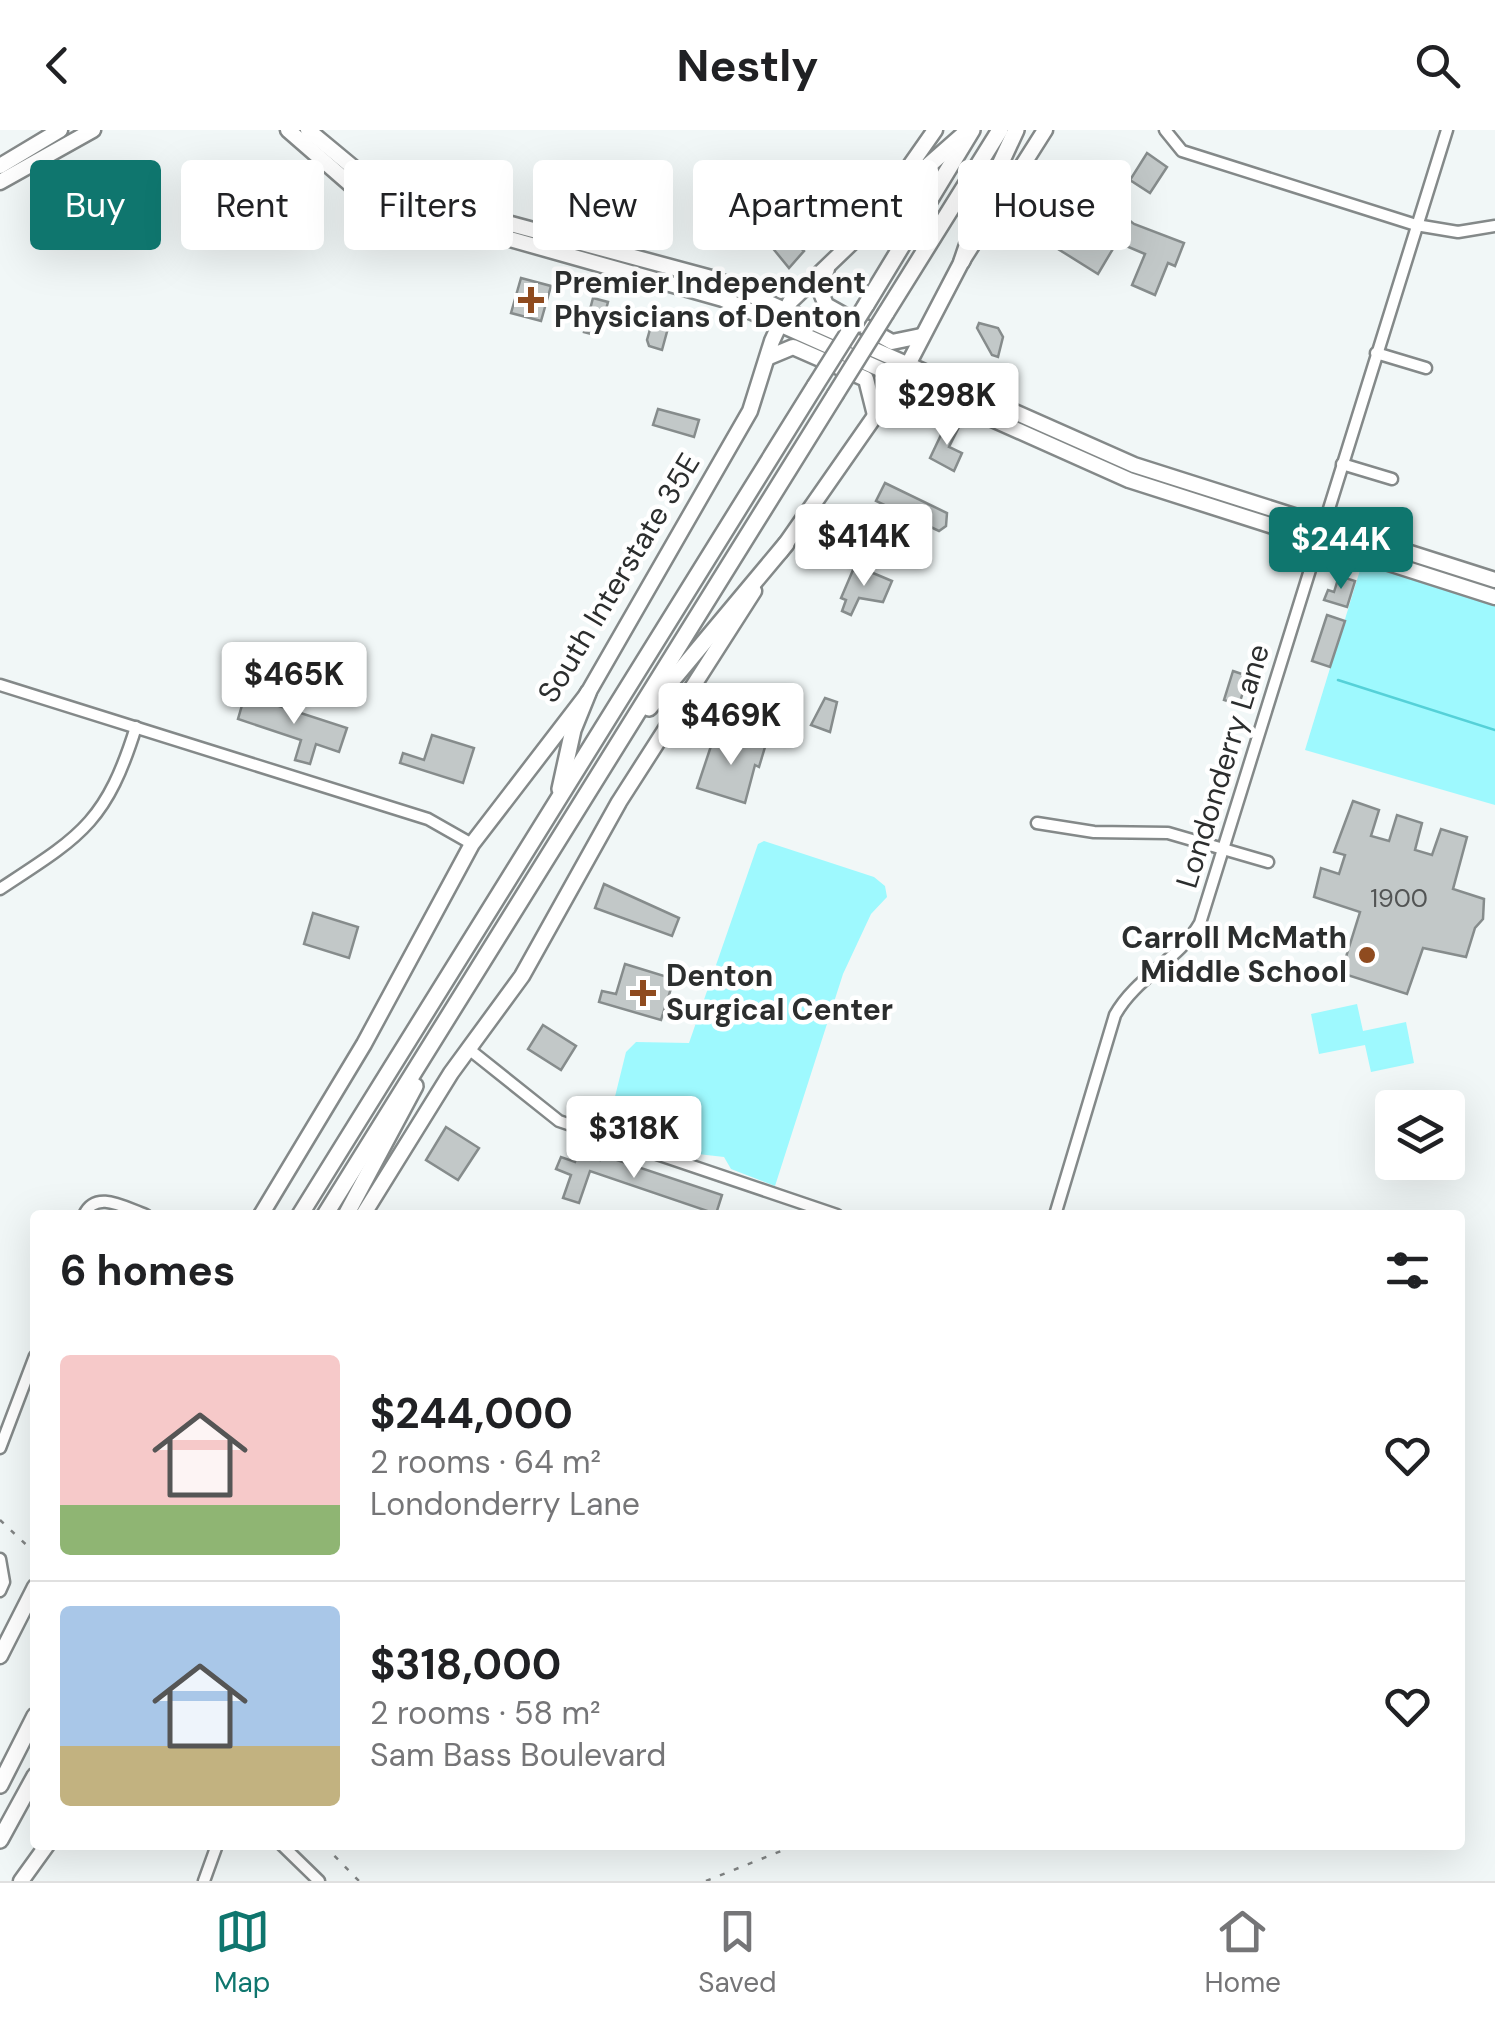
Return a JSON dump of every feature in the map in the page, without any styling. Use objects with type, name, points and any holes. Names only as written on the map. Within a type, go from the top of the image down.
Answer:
[{"type":"highway","points":[[936,160],[971,130]]},
{"type":"highway","points":[[303,1210],[971,130]]},
{"type":"highway","points":[[328,1210],[1000,130]]},
{"type":"highway","points":[[962,261],[980,208],[1016,130]]},
{"type":"highway","points":[[629,729],[670,686],[786,544]]},
{"type":"highway","points":[[557,800],[573,730],[588,693]]},
{"type":"highway","points":[[349,1210],[418,1082],[444,1021]]},
{"type":"highway","points":[[0,1785],[30,1726]]},
{"type":"highway","points":[[0,1840],[30,1785]]},
{"type":"main road","points":[[0,166],[59,137],[93,130]]},
{"type":"main road","points":[[288,130],[350,184],[392,204],[658,272],[714,279],[784,317],[1128,480],[1495,580]]},
{"type":"main road","points":[[308,130],[355,169],[400,194],[658,272]]},
{"type":"main road","name":"South Interstate 35E","points":[[915,160],[935,130]]},
{"type":"main road","points":[[366,1210],[522,976],[619,802],[786,544],[903,373],[962,261],[1045,130]]},
{"type":"main road","points":[[0,182],[59,137]]},
{"type":"main road","name":"South Interstate 35E","points":[[264,1210],[364,1044],[472,844],[588,693],[612,644],[750,411],[796,294],[842,250]]},
{"type":"main road","points":[[829,264],[820,288],[826,306],[892,342],[922,336]]},
{"type":"main road","points":[[769,357],[793,347],[866,379],[875,415]]},
{"type":"main road","points":[[903,373],[1134,465],[1495,596]]},
{"type":"main road","points":[[1128,480],[1134,465]]},
{"type":"main road","points":[[0,1656],[30,1597]]},
{"type":"main road","points":[[21,1881],[43,1850]]},
{"type":"street","points":[[1165,130],[1182,151],[1416,224],[1458,232],[1495,226]]},
{"type":"street","name":"Londonderry Lane","points":[[1056,1210],[1115,1015],[1125,996],[1190,940],[1200,923],[1447,130]]},
{"type":"street","points":[[1376,353],[1426,368]]},
{"type":"street","points":[[1342,464],[1392,479]]},
{"type":"street","points":[[0,685],[428,819],[472,844]]},
{"type":"street","points":[[0,889],[72,842],[101,812],[123,769],[136,727]]},
{"type":"street","points":[[1037,823],[1094,832],[1168,833],[1268,862]]},
{"type":"street","points":[[470,1050],[559,1120],[821,1210]]},
{"type":"street","points":[[89,1210],[100,1200],[131,1210]]},
{"type":"street","points":[[0,1448],[30,1369]]},
{"type":"street","points":[[0,1559],[4,1582],[0,1591]]},
{"type":"street","points":[[204,1881],[215,1850]]},
{"type":"street","points":[[287,1850],[319,1881]]},
{"type":"shaded area","points":[[1364,557],[1495,597],[1495,805],[1305,750]]},
{"type":"shaded area","points":[[764,841],[874,877],[885,886],[887,897],[871,914],[843,974],[775,1186],[731,1169],[724,1157],[672,1151],[608,1125],[626,1052],[636,1042],[689,1043],[758,844]]},
{"type":"shaded area","points":[[1357,1004],[1363,1031],[1406,1022],[1414,1063],[1371,1072],[1365,1045],[1319,1054],[1311,1014]]},
{"type":"building","points":[[1147,153],[1167,167],[1150,193],[1131,178]]},
{"type":"building","points":[[1131,222],[1184,243],[1175,266],[1168,263],[1155,295],[1132,285],[1145,254],[1131,248]]},
{"type":"building","points":[[774,250],[804,251],[789,268]]},
{"type":"building","points":[[1060,250],[1112,250],[1098,274]]},
{"type":"building","name":"Premier Independent Physicians of Denton","points":[[521,278],[551,286],[541,321],[511,313]]},
{"type":"building","points":[[593,298],[608,302],[599,336],[584,332]]},
{"type":"building","points":[[655,312],[671,317],[662,350],[649,346],[647,340]]},
{"type":"building","points":[[979,323],[998,328],[1003,337],[998,357],[992,355],[977,328]]},
{"type":"building","points":[[658,409],[699,420],[694,437],[653,425]]},
{"type":"building","points":[[947,422],[959,427],[949,447],[962,453],[954,471],[930,458]]},
{"type":"building","points":[[885,483],[947,513],[946,526],[939,531],[876,501]]},
{"type":"building","points":[[861,568],[892,581],[883,602],[859,598],[851,615],[842,611],[846,600],[841,598],[853,570],[860,572]]},
{"type":"building","points":[[1339,576],[1355,581],[1347,607],[1324,600],[1328,590],[1334,592]]},
{"type":"building","points":[[1327,615],[1345,621],[1330,667],[1312,661]]},
{"type":"building","points":[[1233,671],[1248,676],[1239,705],[1224,700]]},
{"type":"building","points":[[245,695],[347,728],[339,752],[316,744],[310,764],[295,760],[301,740],[238,719]]},
{"type":"building","points":[[825,698],[837,702],[830,732],[811,725]]},
{"type":"building","points":[[723,734],[765,747],[759,767],[755,765],[745,803],[697,788],[714,737],[721,740]]},
{"type":"building","points":[[432,735],[474,748],[463,783],[400,763],[403,753],[424,760]]},
{"type":"building","name":"Carroll McMath Middle School","points":[[1353,801],[1379,810],[1371,836],[1389,841],[1397,815],[1422,823],[1415,850],[1432,855],[1441,829],[1467,837],[1453,889],[1484,899],[1483,919],[1475,928],[1466,957],[1423,948],[1407,994],[1341,973],[1360,912],[1314,897],[1321,868],[1339,874],[1345,855],[1334,852]]},
{"type":"building","points":[[604,884],[679,918],[672,936],[595,908]]},
{"type":"building","points":[[313,913],[358,927],[349,958],[304,944]]},
{"type":"building","name":"Denton Surgical Center","points":[[625,964],[674,979],[661,1020],[599,1002],[602,991],[616,994]]},
{"type":"building","points":[[543,1025],[576,1046],[561,1070],[528,1049]]},
{"type":"building","points":[[446,1127],[479,1148],[458,1180],[426,1160]]},
{"type":"building","points":[[578,1153],[600,1160],[602,1155],[722,1195],[717,1210],[704,1210],[590,1171],[579,1203],[563,1198],[571,1175],[556,1169],[561,1157],[575,1162]]},
{"type":"waterway","points":[[1338,680],[1495,730]]},
{"type":"railway","points":[[0,1520],[30,1548]]},
{"type":"railway","points":[[329,1850],[359,1881]]},
{"type":"railway","points":[[706,1881],[784,1850]]},
{"type":"place","name":"Premier Independent Physicians of Denton","points":[[531,300]]},
{"type":"place","name":"Carroll McMath Middle School","points":[[1367,955]]},
{"type":"place","name":"Denton Surgical Center","points":[[643,993]]}]
